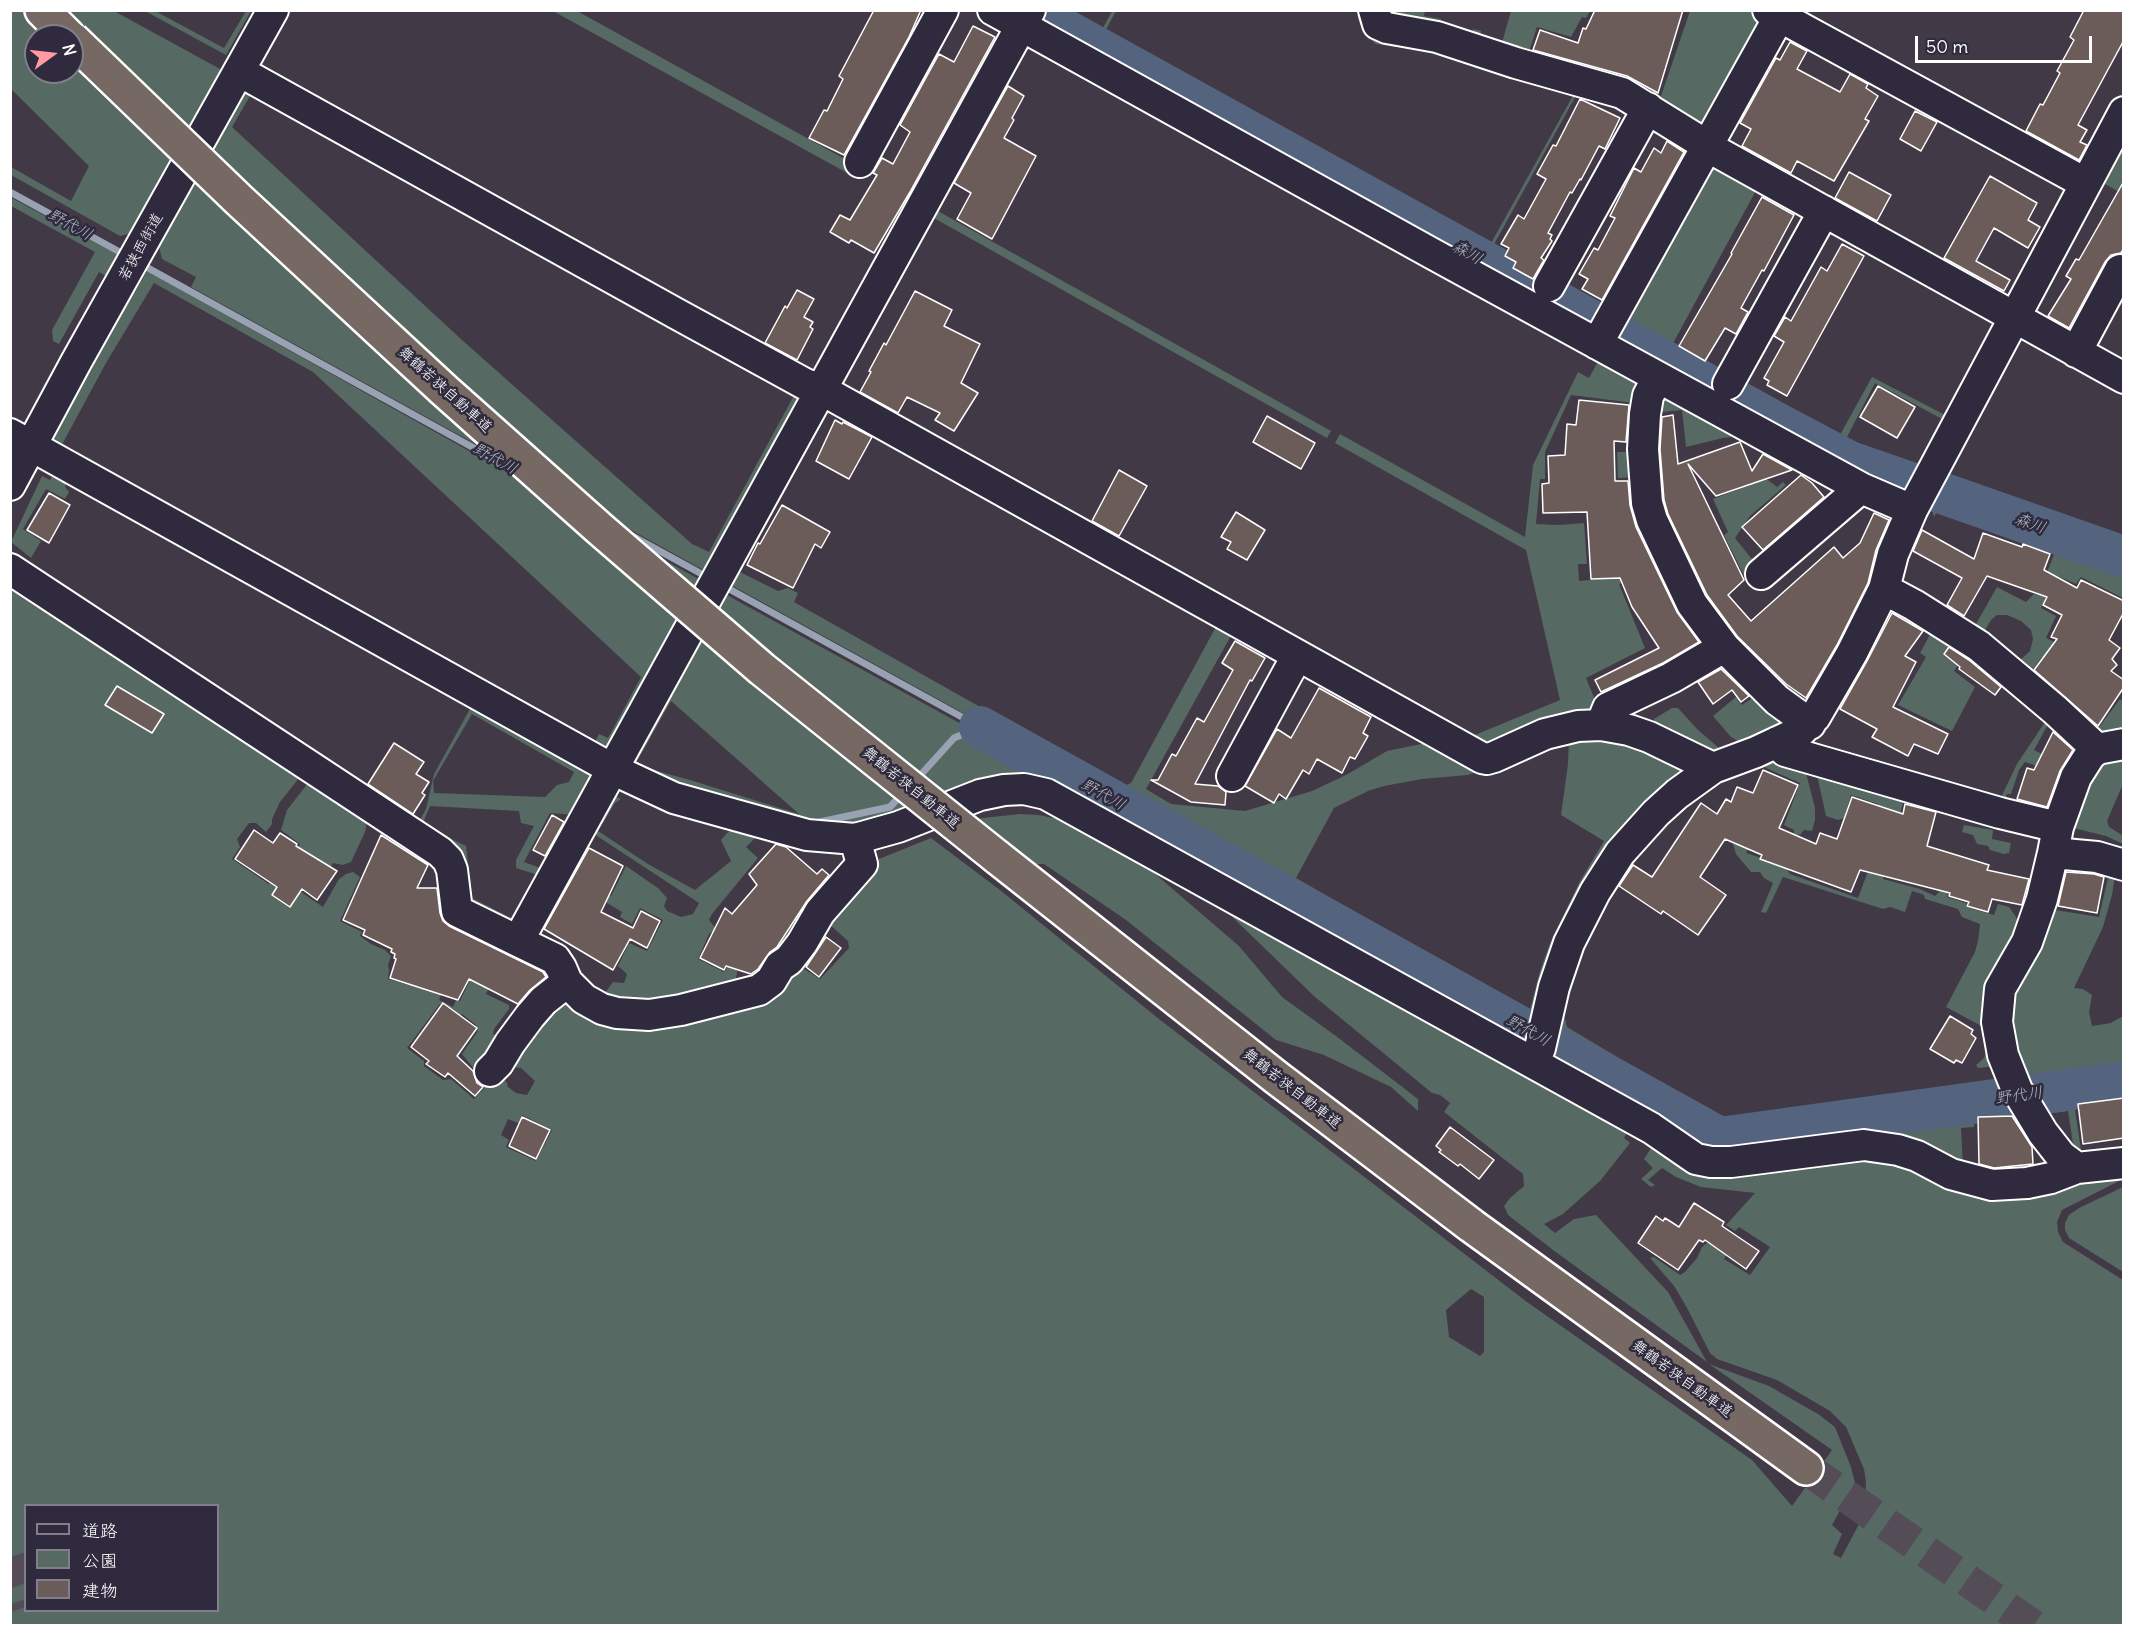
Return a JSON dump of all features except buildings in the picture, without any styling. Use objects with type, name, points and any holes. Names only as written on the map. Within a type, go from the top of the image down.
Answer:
[{"type":"highway","points":[[42,10],[56,24]]},
{"type":"highway","name":"舞鶴若狭自動車道","points":[[84,51],[248,208],[435,382],[762,669],[1277,1078],[1472,1226],[1806,1468]]},
{"type":"street","name":"若狭西街道","points":[[10,485],[21,439],[121,283],[273,10]]},
{"type":"street","points":[[860,162],[943,10]]},
{"type":"street","points":[[993,10],[1026,18],[1603,334],[1658,377],[1861,488],[1912,510]]},
{"type":"street","points":[[1374,10],[1378,24],[1387,28],[1437,38],[1622,93],[1709,147],[2124,378]]},
{"type":"street","points":[[1603,334],[1702,155],[1709,147],[1774,14],[2085,183]]},
{"type":"street","points":[[518,941],[1026,18]]},
{"type":"street","points":[[239,71],[706,330],[805,384],[822,390],[1482,758],[1494,757],[1545,734],[1578,726],[1601,725],[1629,730],[1649,737],[1713,768]]},
{"type":"street","points":[[1549,286],[1648,108]]},
{"type":"street","points":[[1539,1047],[1554,987],[1569,944],[1620,853],[1656,813],[1677,794],[1713,768],[1777,742],[1810,724],[1852,653],[1884,590],[1893,554],[1912,510],[2124,112]]},
{"type":"street","points":[[1728,384],[1824,211]]},
{"type":"street","points":[[2076,352],[2120,270]]},
{"type":"street","points":[[1658,377],[1648,396],[1645,414],[1644,471],[1647,502],[1652,520],[1692,604],[1724,647],[1777,700],[1810,724]]},
{"type":"street","points":[[21,439],[614,770],[674,798],[807,835],[855,839],[898,827],[980,795],[1024,789],[1046,794],[1539,1047],[1696,1159],[1731,1162],[1864,1145],[1899,1150],[1917,1156],[1951,1174],[1992,1185],[2027,1183],[2050,1178],[2077,1168],[2124,1163]]},
{"type":"street","points":[[1761,574],[1861,488]]},
{"type":"street","points":[[10,569],[440,852],[452,870],[457,911],[555,959],[567,982],[584,999],[602,1009],[649,1015],[681,1010],[759,990],[771,981],[780,966],[789,960],[820,912],[862,864],[855,839]]},
{"type":"street","points":[[1884,590],[1914,605],[1979,646],[2055,710],[2110,746]]},
{"type":"street","points":[[1601,725],[1608,708],[1671,678],[1724,647]]},
{"type":"street","points":[[1232,776],[1297,656]]},
{"type":"street","points":[[1777,742],[1785,751],[2000,813],[2055,840],[2124,865]]},
{"type":"street","points":[[2077,1168],[2061,1156],[2021,1096],[1999,1038],[1996,1022],[2000,989],[2027,942],[2042,898],[2055,840],[2076,777],[2090,755],[2110,746]]},
{"type":"street","points":[[490,1071],[530,1016],[543,1001],[567,982]]},
{"type":"green space","points":[[11,11],[114,11],[222,70],[223,75],[133,231],[129,234],[120,236],[11,175],[11,167],[71,201],[89,166],[11,89]]},
{"type":"green space","points":[[145,11],[155,11],[224,48],[246,11],[251,11],[226,55]]},
{"type":"green space","points":[[553,11],[577,11],[854,164],[849,174]]},
{"type":"green space","points":[[1112,11],[1116,11],[1101,39],[1107,45],[1485,254],[1575,92],[1433,52],[1376,44],[1363,32],[1357,11],[1364,11],[1398,40],[1578,92],[1486,259],[1095,43]]},
{"type":"green space","points":[[1383,11],[1425,11],[1424,16],[1441,19],[1440,23],[1454,25],[1454,29],[1472,33],[1473,29],[1481,31],[1479,40],[1389,21]]},
{"type":"green space","points":[[1511,11],[1590,11],[1586,18],[1582,17],[1571,37],[1537,27],[1528,55],[1501,46]]},
{"type":"green space","points":[[1690,11],[1749,11],[1764,21],[1710,135],[1644,91],[1661,96]]},
{"type":"green space","points":[[251,82],[807,392],[707,572],[191,287],[196,277],[162,259],[159,247]],"holes":[[[254,89],[797,390],[709,552],[692,544],[462,340],[232,127]]]},
{"type":"green space","points":[[2123,146],[2123,194],[2103,183]]},
{"type":"green space","points":[[1707,158],[1759,185],[1665,358],[1613,329]]},
{"type":"green space","points":[[10,197],[118,255],[106,276],[99,272],[59,344],[53,341],[52,330],[95,252],[11,206]]},
{"type":"green space","points":[[936,210],[1331,431],[1327,438],[932,217]]},
{"type":"green space","points":[[147,271],[702,581],[609,756],[593,746],[599,734],[608,738],[641,677],[313,372],[154,283],[106,363],[58,452],[48,444],[132,291],[135,292]]},
{"type":"green space","points":[[1601,356],[1649,382],[1634,403],[1571,395],[1545,452],[1545,479],[1540,479],[1536,524],[1584,523],[1587,564],[1578,564],[1579,581],[1602,579],[1601,570],[1653,565],[1665,559],[1668,567],[1619,584],[1645,648],[1586,678],[1598,707],[1591,720],[1492,752],[1470,737],[1560,700],[1526,550],[1335,443],[1340,434],[1525,537],[1533,465],[1578,372],[1589,378]]},
{"type":"green space","points":[[1872,377],[1947,416],[1944,420],[1875,383],[1845,441],[1879,460],[1916,473],[1913,479],[1852,458],[1735,396],[1738,391],[1835,444]]},
{"type":"green space","points":[[1664,390],[1741,436],[1686,447],[1682,410],[1652,413]]},
{"type":"green space","points":[[1617,452],[1635,452],[1640,477],[1618,478]]},
{"type":"green space","points":[[1759,473],[1777,487],[1783,482],[1786,485],[1750,516],[1735,538],[1759,568],[1745,578],[1724,535],[1728,532],[1713,499],[1758,482]]},
{"type":"green space","points":[[53,474],[67,482],[65,487],[69,492],[65,499],[46,489],[23,529],[41,541],[31,558],[11,542],[42,476],[50,480]]},
{"type":"green space","points":[[1944,485],[2110,542],[2106,549],[1941,489]]},
{"type":"green space","points":[[1934,496],[2123,563],[2123,598],[2081,577],[2076,584],[2057,576],[2041,608],[2056,616],[2046,638],[2062,646],[2049,662],[2042,657],[2025,680],[2018,662],[2030,651],[2033,639],[2031,630],[2021,621],[2007,615],[1997,615],[1984,632],[1971,633],[1997,587],[2026,602],[2034,594],[2038,595],[2055,552],[1938,509],[1934,517],[1930,503]]},
{"type":"green space","points":[[738,571],[778,591],[788,588],[798,593],[794,602],[1122,787],[1131,783],[1218,623],[1233,632],[1146,789],[1171,804],[1245,811],[1312,791],[1346,775],[1387,751],[1431,742],[1463,757],[1580,730],[1693,763],[1674,789],[1535,1015],[1529,1013],[1525,1023],[731,585]],"holes":[[[1569,740],[1561,815],[1604,841],[1580,881],[1550,943],[1529,1013],[1460,978],[1456,970],[1296,878],[1334,808],[1368,791],[1384,786],[1422,779],[1468,775]]]},
{"type":"green space","points":[[10,579],[299,771],[299,778],[280,802],[272,824],[266,832],[256,823],[249,823],[237,839],[240,847],[232,859],[269,884],[274,881],[300,844],[281,830],[287,810],[308,783],[314,780],[368,816],[365,832],[351,862],[343,865],[333,863],[330,868],[321,864],[301,892],[323,907],[339,879],[353,872],[360,877],[340,921],[362,932],[360,936],[391,956],[388,965],[388,979],[409,985],[429,942],[441,948],[426,966],[420,981],[442,992],[439,1000],[453,1007],[456,1000],[460,1001],[478,963],[470,959],[473,954],[479,955],[486,938],[497,942],[484,968],[492,972],[493,978],[486,994],[509,1005],[509,1009],[494,1029],[493,1034],[505,1043],[487,1068],[487,1073],[491,1077],[497,1071],[508,1087],[516,1093],[527,1095],[535,1081],[521,1068],[513,1067],[507,1075],[503,1069],[516,1046],[533,1024],[548,1006],[564,994],[595,1015],[611,1019],[649,1022],[761,994],[774,986],[781,973],[794,966],[801,967],[820,979],[849,948],[848,941],[827,922],[826,913],[874,861],[931,838],[1000,890],[1159,1019],[1527,1302],[1752,1460],[1792,1506],[1832,1450],[1709,1364],[1769,1386],[1818,1414],[1835,1427],[1855,1483],[1832,1525],[1842,1534],[1833,1554],[1841,1558],[1859,1524],[1865,1500],[1866,1482],[1864,1469],[1846,1427],[1830,1411],[1777,1380],[1717,1359],[1710,1353],[1674,1286],[1650,1258],[1654,1257],[1680,1275],[1697,1258],[1702,1247],[1707,1243],[1718,1246],[1727,1253],[1724,1259],[1750,1275],[1770,1247],[1739,1227],[1735,1231],[1726,1225],[1755,1193],[1701,1187],[1676,1177],[1662,1168],[1648,1180],[1655,1185],[1651,1187],[1641,1179],[1653,1168],[1644,1159],[1653,1145],[1679,1164],[1705,1173],[1739,1175],[1842,1160],[1866,1159],[1888,1161],[1953,1187],[1992,1193],[2028,1191],[2123,1172],[2123,1179],[2062,1210],[2057,1222],[2058,1232],[2063,1242],[2123,1280],[2123,1625],[11,1625]],"holes":[[[440,1004],[459,1018],[462,1014],[476,1025],[475,1028],[478,1031],[462,1054],[487,1085],[474,1099],[451,1079],[443,1080],[424,1066],[424,1061],[407,1048]],[[522,1115],[552,1130],[536,1161],[506,1147],[509,1140],[501,1135],[508,1119],[518,1123]],[[1471,1289],[1484,1297],[1484,1352],[1480,1356],[1449,1337],[1446,1310]]]},
{"type":"green space","points":[[725,594],[1083,791],[1079,799],[1062,790],[876,824],[810,828],[629,768]],"holes":[[[671,701],[799,814],[690,780],[635,765]]]},
{"type":"green space","points":[[1935,625],[1969,648],[1954,671],[1975,687],[1952,731],[1898,705],[1926,657],[1920,653]]},
{"type":"green space","points":[[1757,695],[1802,725],[1743,744],[1731,737],[1713,716],[1736,697],[1742,705]]},
{"type":"green space","points":[[2120,699],[2123,701],[2123,742],[2099,746],[2094,734]]},
{"type":"green space","points":[[471,707],[595,776],[575,815],[550,813],[524,862],[549,871],[516,928],[472,910],[416,827],[426,809],[434,774]],"holes":[[[472,714],[574,772],[569,782],[557,785],[545,797],[434,793],[433,781]],[[430,806],[519,811],[521,823],[534,826],[516,860],[516,868],[538,875],[513,919],[472,898],[466,846],[422,825]]]},
{"type":"green space","points":[[1672,708],[1678,708],[1719,748],[1712,756],[1655,733],[1654,719]]},
{"type":"green space","points":[[2051,713],[2074,738],[2047,726],[2034,750],[2056,761],[2050,770],[2025,762],[2019,770],[2011,794],[2007,794],[2001,809],[1996,808],[2017,764]]},
{"type":"green space","points":[[2123,746],[2123,784],[2107,821],[2109,827],[2122,835],[2123,844],[2106,836],[2065,826],[2079,778]]},
{"type":"green space","points":[[1765,756],[1805,769],[1815,808],[1812,831],[1804,830],[1800,835],[1794,834],[1794,830],[1784,825],[1800,783],[1766,768],[1763,764]]},
{"type":"green space","points":[[1817,775],[1906,791],[1883,879],[1920,889],[1935,896],[1940,891],[1949,890],[1947,897],[1966,903],[1966,907],[1994,915],[1998,904],[2009,907],[2016,917],[2019,924],[1996,1066],[1978,1068],[1976,1065],[1984,1058],[1987,1047],[1985,1028],[1946,1007],[1975,952],[1978,941],[1980,924],[1962,917],[1958,909],[1925,899],[1924,895],[1912,891],[1905,912],[1890,907],[1883,909],[1783,877],[1766,913],[1761,912],[1773,883],[1764,878],[1760,872],[1751,872],[1736,854],[1733,844],[1739,834],[1751,841],[1746,853],[1784,865],[1790,874],[1858,898],[1880,839],[1871,825],[1878,804],[1851,795],[1844,818],[1838,820],[1826,816]]},
{"type":"green space","points":[[613,795],[621,799],[615,803],[598,831],[648,864],[695,890],[731,861],[721,840],[727,833],[737,826],[760,833],[746,847],[758,858],[712,914],[709,920],[716,929],[709,934],[698,959],[724,972],[731,962],[738,967],[734,989],[680,1005],[600,1000],[613,982],[624,983],[627,974],[618,966],[629,943],[647,951],[663,920],[640,908],[632,924],[620,917],[622,912],[604,901],[582,897],[562,885],[566,882],[576,886],[579,881],[611,896],[626,866],[658,888],[667,898],[664,906],[667,911],[681,917],[693,914],[699,903],[591,832]]},
{"type":"green space","points":[[1098,797],[1533,1039],[1531,1049],[1095,804]]},
{"type":"green space","points":[[1020,814],[1058,819],[1125,848],[1239,946],[1282,997],[1418,1099],[1418,1111],[1391,1087],[1324,1055],[1276,1040],[1126,920],[1044,864],[1035,864],[974,819]]},
{"type":"green space","points":[[1964,825],[1993,830],[1992,839],[2011,843],[2009,853],[2004,854],[1990,850],[1988,846],[1977,844],[1973,835],[1962,832]]},
{"type":"green space","points":[[1652,829],[1660,834],[1636,858],[1633,857],[1614,887],[1591,934],[1575,974],[1564,1015],[1567,1027],[1669,1088],[1726,1118],[1966,1088],[2007,1079],[2013,1093],[1723,1133],[1552,1038],[1558,1037],[1560,1028],[1553,1022],[1564,974],[1577,940],[1610,879]]},
{"type":"green space","points":[[2110,869],[2116,870],[2103,927],[2074,988],[2083,989],[2092,995],[2089,1012],[2092,1026],[2111,1023],[2123,1016],[2123,1077],[2024,1091],[2011,1067],[2011,977],[2043,908],[2099,917]]},
{"type":"green space","points":[[1224,909],[1628,1131],[1624,1138],[1630,1143],[1600,1181],[1563,1214],[1544,1224],[1555,1233],[1574,1219],[1596,1215],[1668,1292],[1707,1362],[1508,1215],[1504,1206],[1524,1186],[1523,1174],[1444,1112],[1450,1103],[1440,1095],[1432,1093],[1315,997]]},
{"type":"green space","points":[[1547,1047],[1720,1142],[2018,1101],[2026,1115],[1975,1116],[1974,1127],[1961,1128],[1963,1166],[1922,1148],[1715,1154],[1549,1061]]},
{"type":"green space","points":[[2123,1087],[2123,1096],[2074,1103],[2081,1150],[2075,1150],[2073,1144],[2068,1111],[2039,1115],[2028,1099]]},
{"type":"green space","points":[[2123,1187],[2123,1272],[2069,1238],[2065,1230],[2065,1223],[2069,1215],[2079,1208]]},
{"type":"waterway","name":"森川","points":[[1029,10],[1778,424],[1850,462],[1911,483]]},
{"type":"waterway","name":"野代川","points":[[10,192],[127,256]]},
{"type":"waterway","name":"野代川","points":[[139,263],[510,468]]},
{"type":"waterway","name":"森川","points":[[1936,491],[2124,557]]},
{"type":"waterway","name":"野代川","points":[[627,533],[709,578]]},
{"type":"waterway","name":"野代川","points":[[722,585],[980,727]]},
{"type":"waterway","name":"野代川","points":[[916,780],[954,738],[980,727]]},
{"type":"waterway","name":"野代川","points":[[980,727],[1720,1138],[2124,1082]]},
{"type":"waterway","name":"野代川","points":[[815,823],[890,807],[904,792]]},
{"type":"tunnel","points":[[1806,1468],[2033,1626]]},
{"type":"tunnel","points":[[10,1557],[24,1601]]}]
